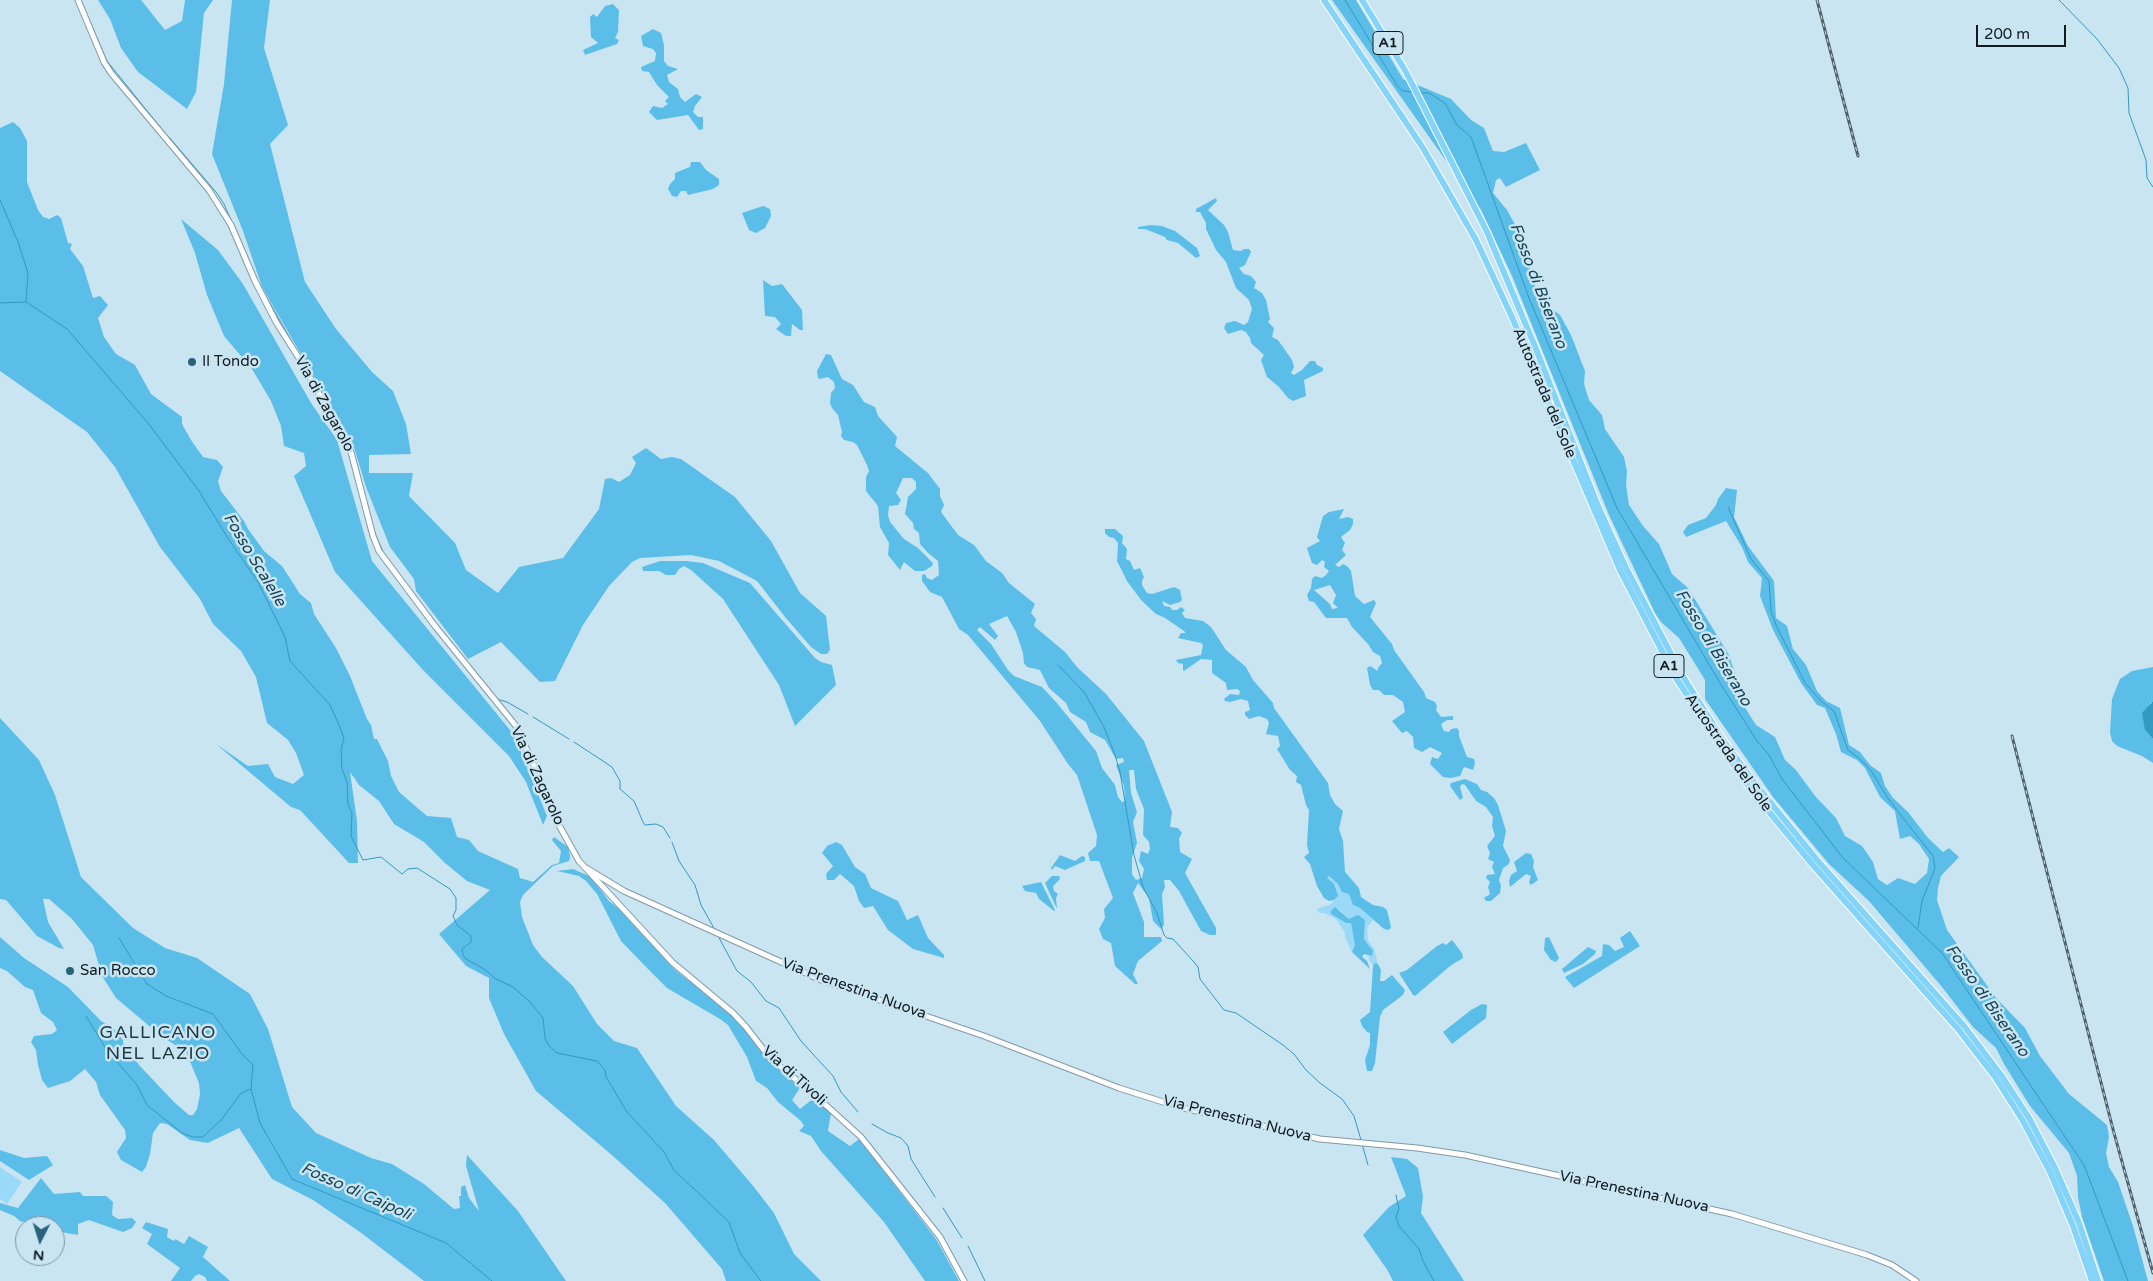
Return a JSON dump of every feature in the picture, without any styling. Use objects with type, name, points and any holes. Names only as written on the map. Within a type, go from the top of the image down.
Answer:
[{"type":"highway","name":"Autostrada del Sole","points":[[1324,0],[1423,148],[1472,234],[1508,307],[1620,570],[1676,678],[1718,743],[1752,790],[1812,864],[1958,1029],[1994,1077],[2023,1121],[2050,1172],[2073,1226],[2092,1281]]},
{"type":"highway","name":"Autostrada del Sole","points":[[1362,0],[1413,86],[1487,232],[1598,506],[1626,568],[1682,675],[1724,740],[1757,786],[1817,860],[1964,1026],[2000,1075],[2029,1118],[2055,1168],[2079,1223],[2098,1281]]},
{"type":"main road","name":"Via di Zagarolo","points":[[78,0],[104,62],[111,74],[209,190],[231,225],[252,274],[276,322],[302,362],[351,452],[373,536],[379,550],[435,626],[516,726],[536,770],[554,818],[584,867]]},
{"type":"main road","name":"Via Prenestina Nuova","points":[[584,867],[624,891],[812,976],[984,1036],[1123,1089],[1201,1113],[1305,1136],[1470,1156],[1722,1212],[1867,1255],[1892,1265],[1916,1281]]},
{"type":"main road","name":"Via di Tivoli","points":[[584,867],[676,966],[740,1019],[770,1058],[856,1132],[940,1237],[964,1281]]},
{"type":"shaded area","points":[[98,0],[141,0],[165,30],[182,21],[185,0],[213,0],[204,13],[196,92],[187,109],[138,72],[121,48],[110,19]]},
{"type":"shaded area","points":[[232,0],[270,0],[264,48],[288,125],[270,144],[305,282],[336,329],[372,372],[393,391],[406,424],[411,454],[369,455],[369,473],[413,473],[409,496],[455,543],[466,570],[498,593],[519,567],[563,558],[599,509],[605,479],[611,478],[619,482],[630,475],[636,463],[632,457],[646,448],[661,459],[672,457],[681,459],[735,497],[771,541],[800,593],[826,616],[830,650],[827,654],[821,654],[811,647],[757,581],[719,561],[691,555],[640,558],[632,562],[609,586],[583,625],[555,681],[540,682],[501,642],[468,659],[416,591],[414,579],[390,547],[366,487],[353,444],[262,287],[243,231],[212,154],[224,84]]},
{"type":"shaded area","points":[[1332,0],[1356,0],[1403,79],[1451,99],[1471,120],[1484,128],[1493,151],[1504,152],[1526,143],[1540,170],[1506,187],[1500,178],[1496,180],[1493,193],[1507,210],[1523,239],[1535,286],[1535,295],[1560,315],[1571,335],[1585,371],[1584,384],[1589,400],[1602,415],[1605,429],[1624,457],[1627,471],[1626,485],[1629,505],[1643,526],[1659,544],[1672,574],[1688,588],[1729,655],[1735,674],[1734,686],[1737,695],[1756,725],[1775,737],[1785,760],[1796,770],[1815,796],[1836,818],[1845,836],[1862,846],[1873,862],[1878,879],[1887,885],[1898,878],[1915,884],[1927,873],[1929,859],[1919,844],[1910,836],[1900,839],[1895,811],[1880,797],[1865,768],[1857,760],[1841,752],[1825,708],[1817,705],[1801,683],[1773,630],[1760,596],[1762,578],[1748,562],[1742,547],[1726,521],[1686,537],[1683,532],[1688,525],[1706,518],[1726,488],[1737,490],[1734,517],[1748,546],[1774,581],[1776,618],[1787,626],[1793,649],[1806,665],[1817,691],[1826,701],[1840,708],[1849,745],[1860,752],[1870,765],[1881,773],[1885,786],[1893,798],[1908,812],[1928,838],[1943,852],[1949,848],[1959,857],[1941,876],[1938,888],[1937,900],[1947,930],[1996,998],[2025,1028],[2040,1056],[2069,1094],[2107,1125],[2109,1137],[2106,1153],[2109,1167],[2118,1182],[2133,1226],[2148,1281],[2104,1281],[2082,1217],[2078,1197],[2077,1176],[2069,1153],[2030,1106],[1996,1048],[1973,1027],[1942,987],[1869,901],[1829,864],[1773,797],[1705,699],[1705,680],[1679,638],[1661,622],[1655,613],[1609,515],[1512,276],[1481,210]]},
{"type":"shaded area","points":[[613,4],[619,10],[618,32],[615,38],[619,40],[617,44],[585,55],[583,50],[598,43],[591,37],[590,17],[593,14],[597,17],[605,6]]},
{"type":"shaded area","points":[[653,29],[661,33],[664,45],[664,61],[668,66],[678,69],[667,75],[669,82],[678,89],[680,97],[685,102],[696,94],[702,97],[693,112],[698,117],[703,117],[703,129],[699,130],[688,115],[657,120],[649,112],[653,106],[662,108],[668,104],[665,101],[669,97],[657,85],[649,72],[642,71],[641,67],[655,61],[656,53],[653,49],[643,46],[641,36]]},
{"type":"shaded area","points":[[13,122],[20,128],[27,141],[27,182],[38,210],[43,217],[49,219],[57,215],[61,218],[68,243],[72,244],[70,249],[83,266],[93,298],[100,296],[108,305],[98,318],[104,337],[116,354],[135,365],[151,394],[182,417],[182,424],[203,457],[217,460],[223,467],[218,481],[221,491],[264,551],[282,566],[300,594],[311,603],[314,614],[336,648],[350,676],[371,725],[374,739],[377,739],[388,761],[391,776],[399,792],[427,816],[451,818],[457,837],[469,840],[478,851],[518,869],[520,878],[533,882],[552,865],[559,863],[561,851],[552,840],[554,837],[568,847],[569,861],[553,866],[523,895],[520,902],[522,917],[533,945],[542,957],[573,986],[597,1024],[614,1041],[637,1048],[676,1106],[714,1140],[754,1187],[774,1213],[794,1254],[821,1281],[726,1281],[722,1269],[665,1203],[536,1091],[504,1034],[489,998],[489,978],[466,966],[439,934],[490,890],[467,881],[424,842],[394,824],[379,801],[359,785],[350,772],[357,821],[358,863],[349,863],[300,810],[291,807],[216,744],[248,766],[268,764],[275,777],[293,784],[304,775],[296,753],[288,740],[267,723],[256,677],[241,651],[213,624],[200,599],[160,547],[115,467],[87,432],[0,371],[0,128]]},
{"type":"shaded area","points":[[691,162],[700,162],[706,170],[719,179],[719,185],[713,189],[688,195],[686,191],[681,191],[677,197],[672,196],[668,189],[675,179],[675,173],[690,167]]},
{"type":"shaded area","points":[[1216,198],[1217,201],[1208,210],[1224,225],[1233,250],[1249,249],[1251,252],[1245,265],[1239,268],[1244,274],[1251,276],[1256,282],[1254,288],[1262,293],[1266,300],[1270,319],[1268,322],[1274,328],[1272,337],[1278,340],[1292,360],[1294,367],[1291,373],[1294,375],[1302,370],[1310,361],[1315,361],[1317,365],[1323,368],[1323,371],[1304,380],[1306,396],[1293,401],[1288,398],[1267,377],[1261,360],[1264,355],[1251,343],[1246,332],[1241,330],[1228,334],[1224,328],[1226,323],[1235,321],[1244,325],[1248,322],[1252,309],[1249,300],[1236,288],[1226,262],[1216,250],[1200,212],[1196,212],[1196,209]]},
{"type":"shaded area","points":[[763,206],[770,209],[771,216],[765,228],[756,233],[749,230],[742,213]]},
{"type":"shaded area","points":[[181,219],[218,250],[243,284],[311,403],[337,440],[372,561],[514,735],[547,816],[543,825],[526,782],[509,756],[423,670],[335,572],[294,476],[306,466],[304,453],[284,446],[281,426],[271,401],[252,369],[224,336],[207,295],[195,253]]},
{"type":"shaded area","points":[[1162,226],[1175,231],[1197,248],[1200,256],[1196,258],[1178,243],[1167,240],[1165,237],[1145,229],[1138,229],[1138,227]]},
{"type":"shaded area","points":[[763,280],[772,286],[782,284],[802,310],[803,330],[792,324],[791,336],[786,336],[776,329],[781,324],[775,317],[765,316]]},
{"type":"shaded area","points":[[826,354],[831,355],[842,379],[853,385],[864,402],[875,407],[878,416],[897,437],[895,446],[928,473],[940,489],[940,496],[944,505],[941,512],[958,535],[974,545],[986,561],[1002,573],[1009,583],[1035,604],[1031,613],[1036,619],[1034,626],[1065,652],[1077,667],[1106,694],[1144,741],[1172,812],[1170,827],[1178,828],[1182,833],[1179,839],[1180,852],[1192,859],[1185,873],[1216,928],[1216,935],[1210,935],[1201,931],[1179,891],[1170,880],[1164,880],[1165,887],[1162,894],[1164,925],[1161,929],[1153,921],[1149,898],[1138,883],[1133,893],[1144,922],[1144,937],[1161,937],[1162,941],[1138,961],[1133,974],[1138,984],[1135,984],[1115,966],[1111,943],[1103,939],[1099,929],[1105,918],[1104,909],[1113,898],[1099,861],[1090,861],[1088,853],[1096,846],[1097,835],[1077,775],[1040,721],[968,635],[959,629],[942,597],[930,592],[922,581],[922,575],[925,574],[927,578],[932,580],[939,575],[938,561],[920,544],[919,533],[914,529],[913,523],[905,514],[908,497],[916,489],[916,482],[912,478],[903,478],[896,493],[901,500],[898,505],[889,506],[888,515],[890,522],[904,539],[918,548],[933,563],[932,566],[924,571],[915,571],[904,562],[900,570],[888,555],[889,543],[880,527],[878,506],[866,491],[866,477],[869,471],[867,465],[857,445],[844,440],[841,436],[842,432],[838,415],[830,403],[831,393],[835,388],[834,382],[828,377],[818,378],[817,371]],"holes":[[[1007,616],[1016,632],[1023,653],[1024,663],[1027,667],[1040,670],[1049,688],[1066,703],[1070,712],[1086,722],[1090,732],[1105,740],[1116,759],[1123,758],[1124,762],[1116,765],[1124,786],[1125,801],[1122,802],[1118,797],[1115,785],[1102,768],[1096,751],[1056,702],[1042,687],[1014,676],[991,644],[977,630],[980,627],[995,640],[998,636],[989,624]],[[1129,770],[1134,770],[1136,789],[1144,809],[1143,835],[1149,842],[1150,849],[1148,854],[1141,851],[1139,861],[1144,869],[1142,878],[1136,880],[1132,874],[1132,857],[1137,843],[1133,822],[1137,812],[1131,793]]]},
{"type":"shaded area","points":[[1344,509],[1339,519],[1348,517],[1353,519],[1350,530],[1341,537],[1345,543],[1342,550],[1346,555],[1335,565],[1339,567],[1343,564],[1351,571],[1355,596],[1364,604],[1374,600],[1376,603],[1370,617],[1392,644],[1394,650],[1424,692],[1426,698],[1435,702],[1436,710],[1441,717],[1453,716],[1453,720],[1447,720],[1441,724],[1442,727],[1444,731],[1449,732],[1451,729],[1457,728],[1467,757],[1474,759],[1473,770],[1464,767],[1460,776],[1443,777],[1430,764],[1432,757],[1438,759],[1442,753],[1430,747],[1422,752],[1414,748],[1413,737],[1407,731],[1402,733],[1392,721],[1405,712],[1403,702],[1393,695],[1384,695],[1379,690],[1373,690],[1370,685],[1367,668],[1370,666],[1378,671],[1382,663],[1380,656],[1373,652],[1347,618],[1326,618],[1314,602],[1309,601],[1307,595],[1311,588],[1312,579],[1315,576],[1322,578],[1329,571],[1324,567],[1325,562],[1322,560],[1317,565],[1312,563],[1307,548],[1320,541],[1317,537],[1323,516],[1329,512]],"holes":[[[1330,585],[1336,595],[1333,603],[1338,608],[1332,609],[1330,604],[1314,590]]]},
{"type":"shaded area","points":[[1105,529],[1115,529],[1123,536],[1122,543],[1127,549],[1126,559],[1130,561],[1134,570],[1140,568],[1144,577],[1142,585],[1147,593],[1152,594],[1174,587],[1180,590],[1182,600],[1180,602],[1170,605],[1162,601],[1164,606],[1170,607],[1172,610],[1177,610],[1181,607],[1185,610],[1182,613],[1185,618],[1203,621],[1211,627],[1226,650],[1246,667],[1253,680],[1273,703],[1274,708],[1328,783],[1330,795],[1335,804],[1343,811],[1339,829],[1343,841],[1345,872],[1359,888],[1361,897],[1373,905],[1387,910],[1391,927],[1389,930],[1384,929],[1360,908],[1353,905],[1349,894],[1342,892],[1338,884],[1329,876],[1327,878],[1334,884],[1338,896],[1334,900],[1329,901],[1324,898],[1317,886],[1310,864],[1304,857],[1309,853],[1307,845],[1309,810],[1301,785],[1296,782],[1297,776],[1290,770],[1277,749],[1280,746],[1278,736],[1266,734],[1269,723],[1267,719],[1259,716],[1249,719],[1245,715],[1245,712],[1250,710],[1248,701],[1241,699],[1230,702],[1225,701],[1224,699],[1230,694],[1239,695],[1240,691],[1237,689],[1227,690],[1226,683],[1212,673],[1212,660],[1201,659],[1183,670],[1183,664],[1178,663],[1176,660],[1201,655],[1203,645],[1178,638],[1181,633],[1186,633],[1156,614],[1141,600],[1127,581],[1117,561],[1118,543],[1114,538],[1109,537],[1105,533]]},
{"type":"shaded area","points":[[660,561],[703,563],[750,583],[815,658],[832,665],[836,685],[795,726],[779,685],[723,599],[684,566],[675,575],[666,575],[659,571],[643,571],[642,567]]},
{"type":"shaded area","points":[[2153,667],[2153,701],[2150,703],[2145,730],[2153,739],[2153,763],[2142,756],[2117,746],[2112,741],[2110,732],[2112,699],[2120,679],[2132,671]]},
{"type":"shaded area","points":[[2153,701],[2153,739],[2145,730],[2142,713]]},
{"type":"shaded area","points":[[0,718],[39,760],[55,795],[81,877],[133,928],[165,948],[197,958],[250,994],[268,1029],[292,1107],[316,1133],[371,1158],[392,1164],[424,1184],[454,1209],[460,1208],[459,1196],[461,1196],[461,1187],[465,1185],[469,1198],[479,1211],[466,1166],[467,1155],[518,1211],[566,1281],[424,1281],[360,1232],[313,1200],[272,1179],[239,1128],[208,1143],[190,1140],[167,1124],[160,1123],[153,1133],[150,1154],[146,1167],[142,1172],[121,1160],[117,1152],[126,1138],[125,1130],[100,1095],[96,1082],[85,1069],[70,1081],[48,1088],[42,1080],[36,1050],[31,1042],[34,1036],[52,1034],[57,1030],[53,1022],[41,1013],[33,990],[25,987],[7,971],[0,968],[0,937],[24,958],[68,987],[101,1021],[113,1028],[139,1065],[189,1115],[193,1115],[197,1109],[200,1094],[199,1083],[186,1052],[161,1036],[116,998],[102,976],[93,945],[72,919],[49,899],[43,899],[48,922],[64,949],[59,948],[37,936],[6,900],[0,899]]},
{"type":"shaded area","points":[[1465,779],[1477,784],[1481,790],[1494,798],[1506,831],[1503,846],[1510,860],[1509,864],[1503,868],[1499,880],[1501,886],[1500,893],[1491,901],[1486,901],[1484,898],[1490,894],[1488,887],[1490,882],[1486,878],[1487,875],[1495,874],[1492,867],[1494,862],[1488,859],[1490,853],[1487,846],[1495,836],[1492,826],[1493,817],[1486,807],[1476,801],[1465,785],[1462,784],[1460,787],[1463,798],[1460,800],[1450,786],[1451,783]]},
{"type":"shaded area","points":[[836,842],[842,845],[855,867],[865,874],[871,888],[898,901],[907,920],[918,915],[928,938],[944,955],[944,958],[913,949],[888,930],[873,906],[864,908],[859,901],[854,886],[840,874],[834,880],[827,880],[826,874],[833,866],[822,853],[827,846]]},
{"type":"shaded area","points":[[1526,853],[1531,854],[1538,880],[1531,885],[1529,882],[1531,876],[1526,874],[1510,887],[1511,875],[1517,871],[1514,862]]},
{"type":"shaded area","points":[[1060,855],[1075,861],[1082,856],[1085,857],[1085,861],[1065,870],[1055,866],[1052,870],[1051,868]]},
{"type":"shaded area","points":[[573,869],[591,877],[609,901],[618,908],[675,970],[727,1010],[770,1062],[800,1088],[792,1100],[800,1109],[814,1098],[831,1113],[828,1131],[850,1146],[859,1139],[936,1239],[959,1281],[925,1281],[884,1222],[821,1151],[811,1136],[799,1131],[804,1126],[801,1121],[778,1102],[767,1088],[756,1081],[747,1057],[728,1025],[667,988],[647,968],[621,941],[597,894],[586,881],[579,876],[557,871]]},
{"type":"shaded area","points":[[1052,876],[1059,876],[1060,879],[1053,886],[1054,891],[1058,894],[1056,898],[1057,909],[1045,883]]},
{"type":"shaded area","points":[[1329,876],[1349,894],[1353,905],[1360,908],[1373,920],[1367,927],[1368,940],[1374,949],[1378,964],[1375,963],[1373,966],[1367,955],[1370,957],[1370,947],[1364,939],[1365,920],[1349,919],[1339,909],[1331,914],[1346,923],[1351,923],[1355,945],[1352,952],[1345,933],[1336,919],[1324,913],[1319,913],[1317,909],[1331,904],[1338,896],[1327,878]]},
{"type":"shaded area","points":[[1041,882],[1054,911],[1039,899],[1036,893],[1025,891],[1022,886]]},
{"type":"shaded area","points":[[1335,907],[1349,919],[1358,915],[1365,920],[1364,939],[1373,951],[1372,956],[1364,954],[1362,957],[1367,961],[1370,969],[1352,952],[1355,945],[1351,923],[1346,923],[1331,914]]},
{"type":"shaded area","points":[[1630,931],[1640,946],[1574,988],[1565,977],[1602,956],[1603,944],[1609,945],[1615,951],[1624,947],[1620,938]]},
{"type":"shaded area","points":[[1549,937],[1559,958],[1556,962],[1551,960],[1544,950],[1545,938]]},
{"type":"shaded area","points":[[1452,940],[1462,953],[1463,958],[1450,966],[1415,996],[1413,995],[1399,973],[1407,970],[1437,946],[1443,943],[1446,945]]},
{"type":"shaded area","points":[[1588,947],[1596,951],[1595,954],[1583,964],[1564,973],[1562,969]]},
{"type":"shaded area","points":[[1375,963],[1378,964],[1381,970],[1380,981],[1384,981],[1392,975],[1405,990],[1403,995],[1383,1010],[1380,1017],[1375,1063],[1372,1071],[1367,1071],[1365,1060],[1370,1045],[1370,1033],[1362,1026],[1360,1020],[1370,1012],[1373,966]]},
{"type":"shaded area","points":[[1482,1004],[1487,1005],[1486,1018],[1452,1044],[1443,1032],[1471,1010]]},
{"type":"shaded area","points":[[0,1150],[24,1158],[47,1156],[53,1165],[29,1180],[0,1161]]},
{"type":"shaded area","points":[[1391,1157],[1407,1159],[1418,1168],[1423,1197],[1421,1213],[1464,1281],[1393,1281],[1363,1235],[1389,1207],[1406,1196]]},
{"type":"shaded area","points":[[0,1167],[22,1182],[7,1204],[0,1199]]},
{"type":"shaded area","points":[[41,1178],[54,1194],[80,1192],[83,1196],[106,1196],[113,1202],[112,1215],[118,1219],[132,1218],[136,1222],[132,1228],[123,1232],[89,1220],[78,1224],[78,1235],[65,1233],[65,1216],[15,1217],[0,1210],[0,1203],[18,1208]]},
{"type":"shaded area","points":[[146,1222],[168,1229],[167,1237],[174,1241],[175,1239],[184,1244],[189,1236],[208,1247],[203,1257],[230,1281],[207,1281],[205,1277],[199,1274],[191,1281],[171,1281],[180,1268],[147,1244],[152,1234],[142,1228]]},
{"type":"waterway","name":"Fosso di Biserano","points":[[1345,0],[1398,87],[1403,91],[1414,92]]},
{"type":"waterway","points":[[2059,0],[2097,39],[2119,68],[2128,88],[2129,113],[2146,160],[2147,178],[2153,187]]},
{"type":"waterway","points":[[81,1],[107,61],[165,133]]},
{"type":"waterway","name":"Fosso di Biserano","points":[[1421,93],[1429,93],[1445,103],[1457,125],[1471,137],[1529,298],[1617,508],[1720,683],[1757,741],[1769,755],[1782,779],[1843,858],[1942,953],[2084,1165],[2128,1281]]},
{"type":"waterway","points":[[169,137],[224,204],[258,282],[295,347]]},
{"type":"waterway","points":[[0,200],[18,242],[28,273],[26,302]]},
{"type":"waterway","name":"Fosso Scalelle","points":[[0,303],[26,302],[67,329],[148,423],[199,491],[258,582],[285,637],[290,661],[330,705],[339,725],[344,738],[341,750],[342,769],[347,782],[348,804],[352,813],[351,836],[363,860],[381,857],[402,874],[408,869],[417,868],[450,889],[456,898],[456,910],[453,916],[457,925],[471,936],[471,942],[462,949],[466,959],[484,969],[496,979],[513,987],[530,1002],[543,1018],[545,1038],[549,1046],[557,1053],[597,1061],[605,1070],[606,1077],[627,1112],[664,1152],[674,1170],[729,1222],[740,1253],[761,1281]]},
{"type":"waterway","points":[[319,389],[353,449],[374,531],[384,554]]},
{"type":"waterway","points":[[1728,507],[1751,559],[1769,581],[1771,611],[1805,683],[1821,701],[1834,711],[1848,750],[1872,772],[1889,800],[1933,856],[1935,868],[1922,901],[1918,928]]},
{"type":"waterway","points":[[429,613],[441,630]]},
{"type":"waterway","points":[[1058,665],[1084,692],[1104,727],[1115,755],[1120,772],[1134,855],[1143,887],[1157,913],[1164,935],[1167,938],[1173,939],[1194,962],[1198,967],[1200,979],[1224,1010],[1236,1013],[1283,1045],[1294,1054],[1306,1070],[1320,1083],[1342,1099],[1354,1116],[1361,1140]]},
{"type":"waterway","points":[[497,699],[507,702],[528,714]]},
{"type":"waterway","points":[[533,717],[569,739]]},
{"type":"waterway","points":[[574,742],[612,767],[620,781],[620,789],[634,801],[645,825],[656,824],[663,827],[670,838]]},
{"type":"waterway","points":[[672,842],[679,861],[695,885],[701,905],[715,930]]},
{"type":"waterway","points":[[718,936],[737,971],[751,982],[766,1001],[779,1008],[801,1041],[833,1076],[841,1092],[858,1112]]},
{"type":"waterway","name":"Fosso di Caipoli","points":[[119,938],[147,984],[166,996],[213,1014],[242,1054],[253,1065],[251,1089]]},
{"type":"waterway","name":"Fosso di Caipoli","points":[[86,1016],[106,1049],[137,1085],[147,1105],[182,1133],[193,1137],[203,1137],[222,1119],[241,1093],[251,1089],[260,1123],[292,1179],[446,1243],[492,1281]]},
{"type":"waterway","points":[[872,1124],[901,1138],[908,1146],[911,1159],[935,1197]]},
{"type":"waterway","points":[[1362,1144],[1368,1165]]},
{"type":"waterway","points":[[1396,1195],[1399,1209],[1396,1217],[1399,1226],[1419,1249],[1434,1281]]},
{"type":"waterway","points":[[943,1208],[962,1238]]},
{"type":"waterway","points":[[968,1246],[985,1281]]},
{"type":"railway","points":[[1817,0],[1858,156]]},
{"type":"railway","points":[[2012,736],[2114,1133],[2153,1273]]},
{"type":"place","name":"Il Tondo","points":[[192,362]]},
{"type":"place","name":"San Rocco","points":[[70,971]]},
{"type":"district","name":"GALLICANO NEL LAZIO","points":[[158,1043]]}]
